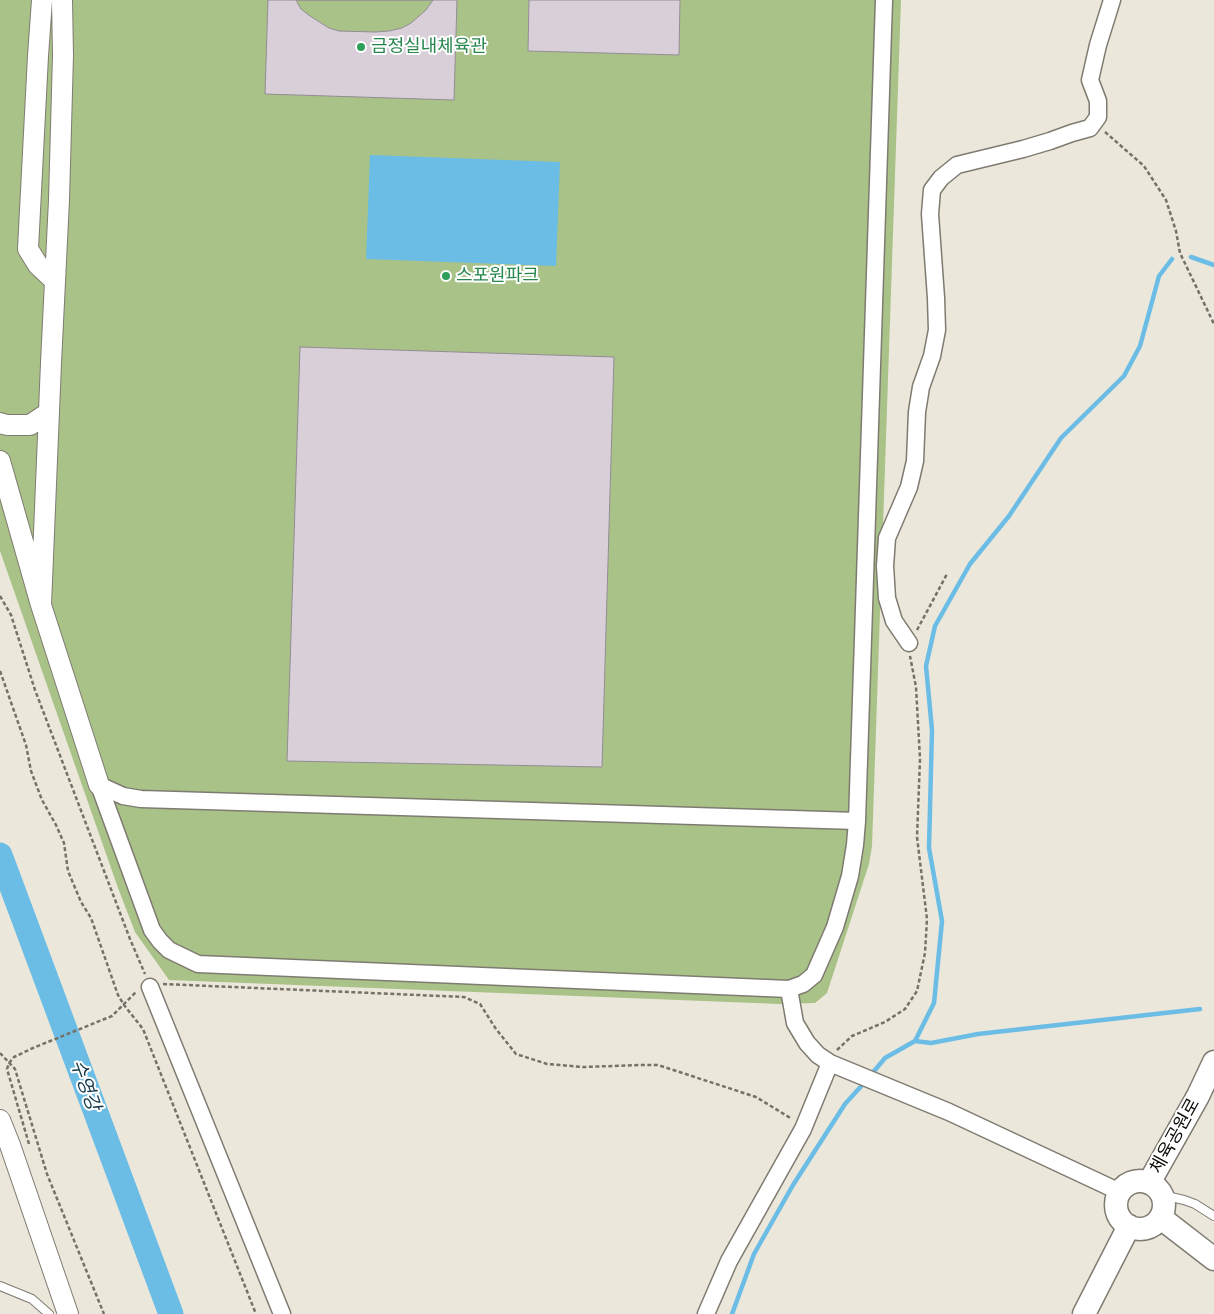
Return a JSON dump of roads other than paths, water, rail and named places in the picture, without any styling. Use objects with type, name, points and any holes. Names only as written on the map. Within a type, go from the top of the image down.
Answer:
[{"type":"main road","name":"체육공원로","points":[[1156,1189],[1214,1062]]},
{"type":"main road","points":[[1144,1181],[1156,1189],[1164,1207],[1161,1218],[1150,1227],[1143,1229],[1124,1223],[1118,1213],[1117,1202],[1120,1192],[1133,1182],[1144,1181]]},
{"type":"main road","points":[[1161,1218],[1214,1259]]},
{"type":"main road","points":[[1084,1314],[1129,1226]]},
{"type":"street","points":[[42,0],[28,249],[38,265],[55,281]]},
{"type":"street","points":[[41,604],[48,413],[59,200],[63,64],[62,0]]},
{"type":"street","points":[[0,461],[41,604],[98,785],[152,930],[169,950],[198,964],[788,989],[803,984],[814,975],[835,927],[850,876],[857,822],[884,0]]},
{"type":"street","points":[[910,643],[894,621],[887,598],[885,566],[887,538],[909,487],[915,461],[917,412],[921,387],[932,356],[937,330],[930,214],[932,190],[941,178],[957,165],[1050,141],[1090,128],[1094,124],[1098,117],[1098,101],[1090,80],[1098,45],[1112,0]]},
{"type":"street","points":[[0,423],[6,425],[30,425],[48,413]]},
{"type":"street","points":[[98,785],[123,796],[141,799],[857,822]]},
{"type":"street","points":[[788,989],[795,1023],[806,1043],[818,1055],[834,1064],[949,1112],[1120,1192]]},
{"type":"street","points":[[151,990],[282,1314]]},
{"type":"street","points":[[706,1314],[729,1261],[803,1129],[834,1064]]},
{"type":"street","points":[[0,1120],[68,1314]]},
{"type":"lane","points":[[1156,1189],[1195,1204],[1214,1216]]},
{"type":"lane","points":[[0,1286],[32,1299],[49,1314]]},
{"type":"water","points":[[370,155],[560,162],[556,266],[366,259]]},
{"type":"waterway","points":[[1191,257],[1214,265]]},
{"type":"waterway","points":[[870,1076],[885,1058],[915,1041],[934,1003],[942,921],[929,848],[932,730],[926,666],[935,626],[970,564],[1009,516],[1061,438],[1124,376],[1140,346],[1159,276],[1172,259]]},
{"type":"waterway","name":"수영강","points":[[0,855],[171,1314]]},
{"type":"waterway","points":[[915,1041],[931,1043],[978,1034],[1200,1009]]},
{"type":"waterway","points":[[732,1314],[754,1254],[793,1185],[845,1104],[865,1082]]},
{"type":"place","name":"금정실내체육관","points":[[361,47]]},
{"type":"place","name":"스포원파크","points":[[446,276]]}]
